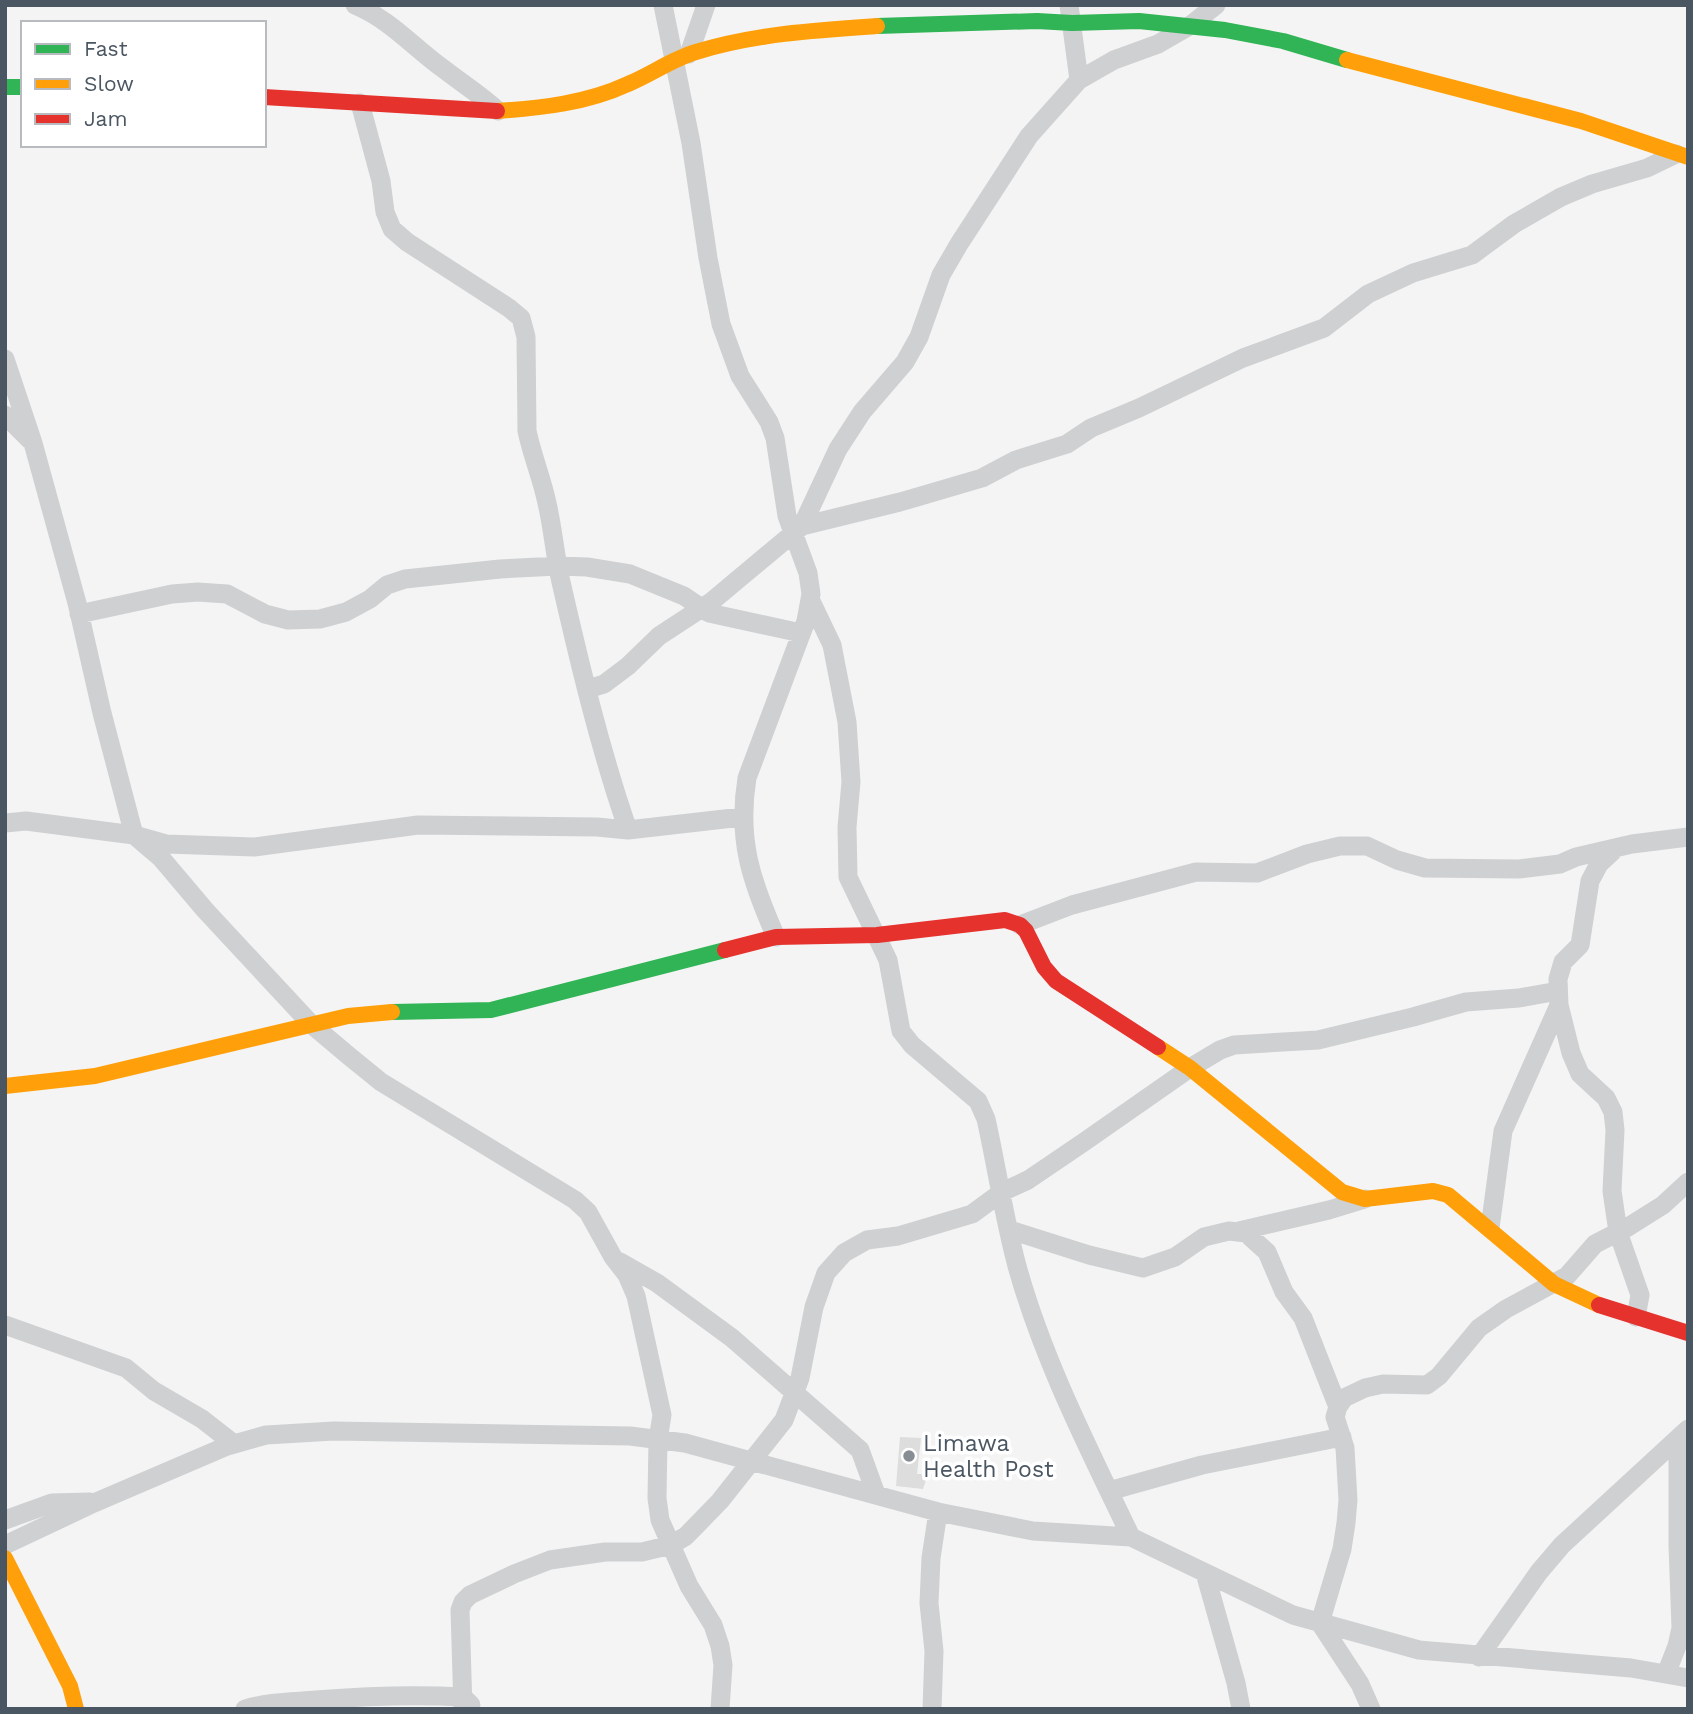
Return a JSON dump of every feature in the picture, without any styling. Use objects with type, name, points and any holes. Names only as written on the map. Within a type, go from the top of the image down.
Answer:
[{"type":"street","points":[[355,5],[374,13],[397,29],[444,69],[481,94],[498,111]]},
{"type":"street","points":[[663,5],[682,57],[691,143],[721,324],[740,376],[769,422],[775,438],[782,493],[797,530],[808,573],[810,598],[801,633],[747,778],[742,817],[751,875],[776,937]]},
{"type":"street","points":[[682,57],[706,5]]},
{"type":"street","points":[[588,689],[604,684],[628,666],[659,636],[702,608],[797,530],[838,449],[862,412],[905,362],[919,337],[942,275],[959,244],[1029,136],[1079,80],[1114,60],[1158,44],[1191,26],[1216,5]]},
{"type":"street","points":[[1070,14],[1079,80]]},
{"type":"street","points":[[266,97],[498,111],[581,100],[626,85],[682,57],[729,43],[829,29],[1037,21],[1070,14],[1191,26],[1283,41],[1399,75],[1581,121],[1682,156]]},
{"type":"street","points":[[360,103],[381,181],[385,212],[392,229],[407,242],[521,318],[528,362],[527,431],[547,501],[558,566],[611,780],[628,830]]},
{"type":"street","points":[[797,530],[982,478],[1016,460],[1067,444],[1091,428],[1243,358],[1324,328],[1368,294],[1413,273],[1472,255],[1514,224],[1560,197],[1592,184],[1682,156]]},
{"type":"street","points":[[5,359],[33,443],[134,835],[161,858],[205,910],[311,1024],[382,1082],[575,1200],[588,1212],[612,1257],[627,1275],[636,1296],[662,1415],[657,1440],[657,1498],[660,1520],[689,1586],[713,1625],[720,1646],[723,1678],[720,1709]]},
{"type":"street","points":[[5,415],[33,443]]},
{"type":"street","points":[[79,614],[172,594],[198,592],[227,594],[265,614],[288,620],[320,619],[346,612],[370,599],[387,585],[405,579],[558,566],[587,567],[630,574],[684,596],[709,613],[801,633]]},
{"type":"street","points":[[810,598],[832,645],[847,722],[851,782],[847,827],[848,877],[888,960],[901,1031],[912,1045],[978,1101],[986,1119],[1017,1265],[1039,1331],[1131,1537]]},
{"type":"street","points":[[5,823],[26,821],[134,835],[166,844],[254,847],[418,825],[597,827],[628,830],[742,817]]},
{"type":"street","points":[[1020,925],[1072,905],[1196,872],[1257,873],[1307,854],[1339,846],[1367,846],[1397,860],[1425,868],[1465,870],[1544,867],[1617,847],[1688,837]]},
{"type":"street","points":[[1617,847],[1599,864],[1590,881],[1580,945],[1563,962],[1558,979],[1559,998],[1572,1053],[1580,1074],[1606,1098],[1613,1112],[1615,1130],[1612,1191],[1618,1232],[1640,1294],[1636,1317]]},
{"type":"street","points":[[5,1086],[95,1076],[135,1068],[348,1016],[406,1011],[491,1010],[776,937],[877,935],[1005,920],[1020,925],[1026,931],[1044,967],[1056,981],[1191,1068],[1342,1192],[1365,1199]]},
{"type":"street","points":[[246,1709],[258,1705],[346,1697],[417,1694],[466,1705],[460,1610],[463,1602],[470,1595],[550,1560],[605,1552],[642,1552],[671,1545],[686,1536],[784,1420],[795,1394],[814,1307],[826,1273],[844,1253],[867,1240],[898,1236],[972,1214],[1002,1192],[1028,1180],[1191,1068],[1220,1050],[1234,1045],[1318,1040],[1466,1002],[1559,998]]},
{"type":"street","points":[[1490,1228],[1503,1131],[1559,998]]},
{"type":"street","points":[[1371,1709],[1360,1684],[1320,1623],[1342,1549],[1348,1500],[1342,1437],[1335,1416],[1338,1407],[1344,1398],[1366,1388],[1392,1383],[1427,1385],[1439,1376],[1479,1328],[1506,1309],[1567,1276],[1595,1244],[1663,1205],[1688,1182]]},
{"type":"street","points":[[1010,1230],[1089,1255],[1143,1268],[1175,1257],[1204,1237],[1239,1231],[1365,1199],[1433,1191],[1448,1195],[1554,1284],[1600,1305],[1688,1333]]},
{"type":"street","points":[[1239,1231],[1256,1240],[1273,1262],[1284,1292],[1303,1318],[1338,1407]]},
{"type":"street","points":[[612,1257],[657,1283],[732,1338],[860,1450],[876,1494]]},
{"type":"street","points":[[5,1325],[126,1368],[154,1391],[202,1419],[234,1444]]},
{"type":"street","points":[[662,1415],[685,1443]]},
{"type":"street","points":[[5,1545],[94,1503],[234,1444],[266,1435],[334,1431],[631,1436],[685,1443],[938,1512],[1033,1531],[1131,1537],[1293,1615],[1419,1650],[1631,1668],[1688,1678]]},
{"type":"street","points":[[1479,1657],[1539,1572],[1562,1545],[1683,1434]]},
{"type":"street","points":[[1666,1674],[1678,1646],[1681,1628],[1678,1546],[1683,1434]]},
{"type":"street","points":[[1109,1491],[1202,1465],[1342,1437]]},
{"type":"street","points":[[5,1520],[52,1503],[94,1503]]},
{"type":"street","points":[[932,1709],[934,1651],[929,1603],[931,1559],[938,1512]]},
{"type":"street","points":[[5,1558],[70,1686],[76,1709]]},
{"type":"street","points":[[1205,1573],[1241,1709]]},
{"type":"building","name":"Limawa Health Post","points":[[900,1437],[921,1438],[917,1474],[928,1474],[923,1489],[896,1486]]},
{"type":"traffic: fast","points":[[877,26],[1139,21],[1225,30],[1283,41],[1347,60]]},
{"type":"traffic: fast","points":[[5,87],[21,87]]},
{"type":"traffic: fast","points":[[392,1012],[491,1010],[725,950]]},
{"type":"traffic: slow","points":[[497,111],[547,106],[597,96],[687,55],[740,41],[877,26]]},
{"type":"traffic: slow","points":[[1347,60],[1581,121],[1688,157]]},
{"type":"traffic: slow","points":[[5,1086],[95,1076],[348,1016],[392,1012]]},
{"type":"traffic: slow","points":[[1158,1047],[1190,1068],[1342,1192],[1365,1199],[1433,1191],[1448,1195],[1554,1284],[1599,1305]]},
{"type":"traffic: slow","points":[[5,1558],[70,1686],[76,1709]]},
{"type":"traffic: jam","points":[[266,97],[497,111]]},
{"type":"traffic: jam","points":[[725,950],[776,937],[877,935],[1005,920],[1020,925],[1026,931],[1044,967],[1056,981],[1158,1047]]},
{"type":"traffic: jam","points":[[1599,1305],[1688,1333]]},
{"type":"place","name":"Limawa Health Post","points":[[909,1456]]}]
